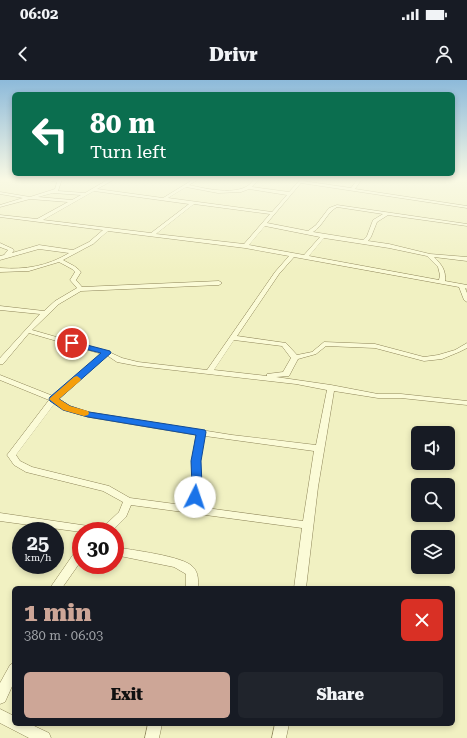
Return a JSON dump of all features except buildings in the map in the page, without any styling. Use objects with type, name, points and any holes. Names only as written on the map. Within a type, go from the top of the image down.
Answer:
[{"type":"street","points":[[37,221],[57,210]]},
{"type":"street","points":[[153,234],[184,210]]},
{"type":"street","points":[[249,210],[273,213]]},
{"type":"street","points":[[245,246],[276,210]]},
{"type":"street","points":[[310,232],[318,226],[330,210]]},
{"type":"street","points":[[367,210],[467,225]]},
{"type":"street","points":[[364,242],[369,237],[375,221],[388,213]]},
{"type":"street","points":[[0,216],[245,246],[464,287],[467,300]]},
{"type":"street","points":[[264,224],[429,255],[467,259]]},
{"type":"street","points":[[0,270],[28,269],[60,262],[91,242],[107,229]]},
{"type":"street","points":[[305,258],[323,236]]},
{"type":"street","points":[[0,245],[11,250],[0,262]]},
{"type":"street","points":[[0,258],[28,249],[39,248],[74,252]]},
{"type":"street","points":[[429,255],[441,267],[443,276],[442,283]]},
{"type":"street","points":[[209,372],[277,273],[292,256]]},
{"type":"street","points":[[60,262],[74,268],[78,272],[73,280],[80,289]]},
{"type":"street","points":[[0,362],[45,313],[80,289],[219,283]]},
{"type":"street","points":[[0,308],[45,313]]},
{"type":"street","points":[[29,331],[107,353],[120,360],[138,364],[331,387],[378,396],[402,396],[466,403]]},
{"type":"street","points":[[233,338],[284,344],[295,358]]},
{"type":"street","points":[[260,378],[286,374],[295,358],[314,353],[324,344],[375,346],[424,359],[439,357],[457,351],[467,345]]},
{"type":"street","points":[[107,353],[54,399],[11,455],[17,463],[29,470],[106,488],[128,500],[307,524]]},
{"type":"street","points":[[0,377],[54,399],[67,408],[88,414],[273,444],[318,448]]},
{"type":"street","points":[[300,586],[318,448],[331,387]]},
{"type":"street","points":[[194,509],[197,486],[196,461],[201,432]]},
{"type":"street","points":[[115,522],[123,514],[128,500]]},
{"type":"street","points":[[0,517],[72,527]]},
{"type":"street","points":[[124,553],[175,563],[184,567],[191,571],[194,577],[192,586]]},
{"type":"street","points":[[57,586],[72,565]]},
{"type":"street","points":[[0,697],[12,673]]},
{"type":"street","points":[[0,716],[12,722]]},
{"type":"street","points":[[20,726],[36,736]]},
{"type":"street","points":[[152,738],[155,726]]},
{"type":"street","points":[[279,738],[282,726]]},
{"type":"slow traffic","points":[[77,379],[54,399],[67,408],[84,413]]},
{"type":"route","points":[[72,343],[107,353],[54,399],[67,408],[88,414],[201,432],[196,461],[197,486],[195,497]]}]
